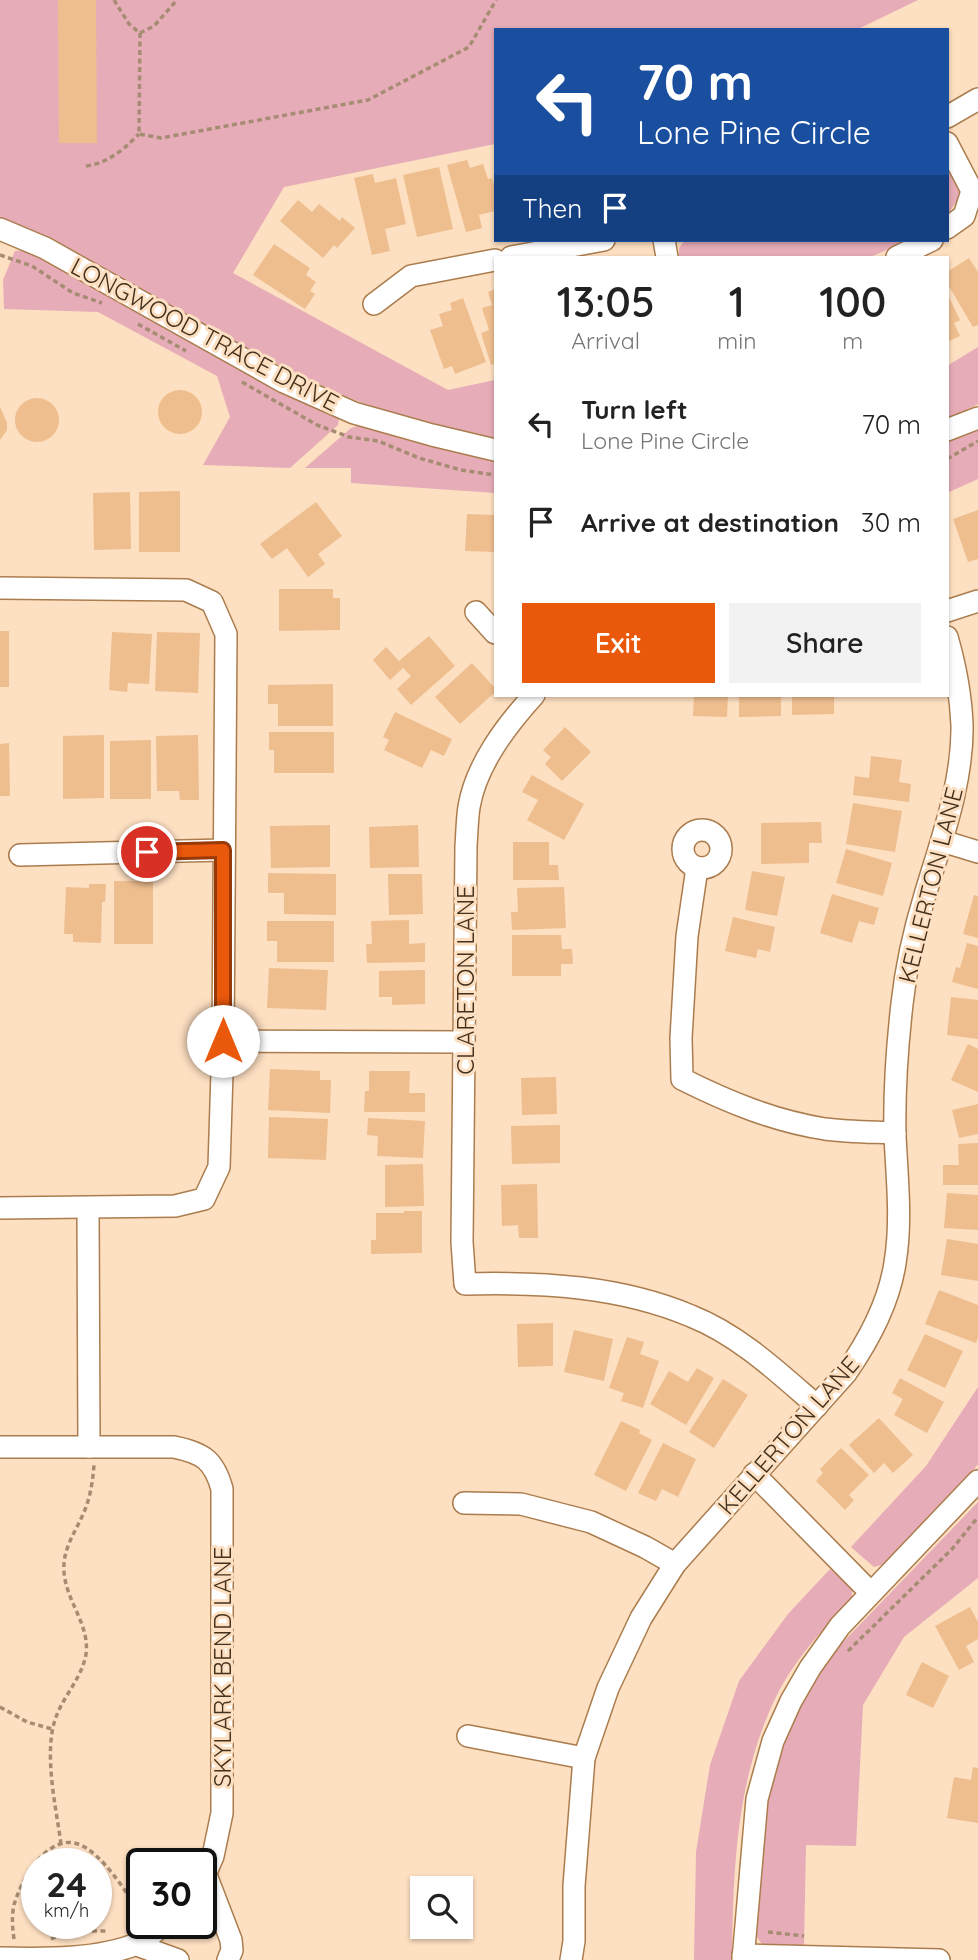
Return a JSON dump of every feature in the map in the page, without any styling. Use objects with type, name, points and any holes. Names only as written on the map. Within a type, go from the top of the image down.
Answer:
[{"type":"street","points":[[949,116],[978,99]]},
{"type":"street","points":[[949,147],[972,191],[964,216],[949,227]]},
{"type":"street","name":"LONGWOOD TRACE DRIVE","points":[[0,229],[45,248],[284,382],[354,413],[494,450]]},
{"type":"street","points":[[516,256],[593,242]]},
{"type":"street","points":[[899,256],[928,242]]},
{"type":"street","points":[[374,304],[411,276],[494,260]]},
{"type":"street","points":[[949,429],[978,418]]},
{"type":"street","points":[[0,588],[186,590],[212,602],[226,634],[223,1041],[219,1167],[204,1199],[174,1206],[0,1208]]},
{"type":"street","points":[[949,610],[978,601]]},
{"type":"street","points":[[476,612],[494,632]]},
{"type":"street","name":"KELLERTON LANE","points":[[571,1960],[574,1941],[573,1886],[584,1758],[613,1676],[641,1618],[675,1564],[846,1373],[864,1348],[882,1309],[895,1265],[899,1222],[895,1133],[897,1053],[904,989],[910,952],[952,799],[962,727],[949,644]]},
{"type":"street","name":"CLARETON LANE","points":[[532,697],[499,739],[481,770],[469,806],[466,846],[462,1242],[465,1284],[524,1282],[569,1286],[649,1301],[693,1316],[733,1339],[817,1406]]},
{"type":"street","points":[[942,841],[978,852]]},
{"type":"street","points":[[20,855],[223,850]]},
{"type":"street","points":[[697,868],[686,948],[681,1038],[682,1079],[731,1103],[778,1119],[825,1129],[895,1133]]},
{"type":"street","points":[[223,1041],[464,1042]]},
{"type":"street","points":[[0,1447],[92,1447],[88,1208]]},
{"type":"street","name":"SKYLARK BEND LANE","points":[[92,1447],[174,1447],[197,1452],[218,1472],[222,1489],[222,1813],[215,1848]]},
{"type":"street","points":[[754,1475],[870,1592]]},
{"type":"street","points":[[939,1960],[743,1958],[755,1817],[773,1741],[790,1701],[840,1626],[978,1481]]},
{"type":"street","points":[[464,1503],[521,1504],[591,1522],[675,1564]]},
{"type":"street","points":[[468,1736],[584,1758]]},
{"type":"street","name":"SKYLARK BEND LANE","points":[[217,1909],[231,1940],[232,1950],[228,1960]]},
{"type":"street","points":[[10,1959],[46,1954],[75,1959],[105,1955],[137,1945],[145,1939]]},
{"type":"street","points":[[137,1945],[178,1960]]},
{"type":"path","points":[[114,0],[128,24],[140,33]]},
{"type":"path","points":[[140,33],[154,26],[177,0]]},
{"type":"path","points":[[139,134],[161,138],[368,100],[469,47],[496,0]]},
{"type":"path","points":[[86,166],[107,160],[124,149],[139,134],[140,33]]},
{"type":"path","points":[[949,458],[978,441]]},
{"type":"path","points":[[61,1844],[51,1760],[52,1729],[57,1714],[83,1667],[87,1652],[82,1624],[64,1573],[68,1545],[92,1489],[92,1447]]},
{"type":"path","points":[[843,1656],[952,1549],[978,1517]]},
{"type":"path","points":[[0,1707],[27,1722],[52,1729]]},
{"type":"path","points":[[10,1959],[17,1896],[38,1859],[51,1849],[61,1844],[76,1843],[89,1850],[114,1877],[126,1897]]},
{"type":"path","points":[[762,1924],[768,1933],[804,1936]]},
{"type":"path","points":[[46,1954],[71,1931],[106,1932],[116,1929]]},
{"type":"shaded area","points":[[0,0],[918,0],[860,28],[494,28],[494,144],[284,187],[233,273],[448,390],[494,380],[494,438],[428,425],[364,403],[302,376],[61,246],[0,218]]},
{"type":"shaded area","points":[[949,168],[957,184],[960,197],[949,212]]},
{"type":"shaded area","points":[[684,242],[906,242],[872,256],[679,256],[679,248]]},
{"type":"shaded area","points":[[27,250],[216,357],[339,418],[338,425],[290,468],[203,465],[230,417],[217,376],[98,312],[4,309],[3,280],[15,251]]},
{"type":"shaded area","points":[[978,347],[978,404],[949,418],[949,365]]},
{"type":"shaded area","points":[[360,425],[427,446],[494,460],[494,493],[351,483],[351,468],[305,468],[351,428]]},
{"type":"shaded area","points":[[978,429],[978,479],[949,492],[949,440]]},
{"type":"shaded area","points":[[978,1387],[978,1464],[964,1483],[885,1564],[874,1567],[851,1547],[926,1466]]},
{"type":"shaded area","points":[[978,1502],[978,1578],[904,1637],[863,1705],[856,1846],[806,1845],[804,1946],[762,1944],[755,1935],[755,1873],[775,1756],[820,1666]]},
{"type":"shaded area","points":[[830,1569],[852,1588],[852,1598],[792,1669],[763,1726],[753,1758],[745,1791],[736,1858],[732,1960],[694,1960],[696,1852],[710,1765],[739,1681],[788,1614]]},
{"type":"building","points":[[58,0],[96,0],[97,143],[59,143]]},
{"type":"building","points":[[467,160],[470,168],[483,164],[488,179],[492,178],[494,211],[479,215],[482,228],[466,232],[447,165]]},
{"type":"building","points":[[439,167],[453,229],[417,237],[403,175]]},
{"type":"building","points":[[373,174],[375,183],[396,178],[406,224],[385,229],[390,251],[372,255],[354,178]]},
{"type":"building","points":[[298,200],[312,212],[319,204],[340,221],[342,217],[355,228],[337,248],[334,245],[323,258],[280,221]]},
{"type":"building","points":[[274,244],[310,268],[306,275],[316,282],[310,291],[315,294],[305,309],[253,275]]},
{"type":"building","points":[[969,258],[978,272],[978,325],[973,327],[949,286],[949,271]]},
{"type":"building","points":[[494,289],[494,364],[491,365],[481,333],[489,330],[482,308],[492,305],[488,292]]},
{"type":"building","points":[[949,297],[960,320],[954,323],[960,336],[949,341]]},
{"type":"building","points":[[463,298],[486,362],[455,374],[452,366],[444,369],[430,330],[443,326],[439,314],[452,310],[450,303]]},
{"type":"building","points":[[180,390],[189,391],[196,396],[201,403],[201,421],[196,428],[189,433],[180,434],[171,433],[164,428],[159,421],[158,412],[159,403],[164,396],[171,391]]},
{"type":"building","points":[[37,398],[52,405],[59,420],[52,435],[37,442],[22,435],[15,420],[22,405]]},
{"type":"building","points":[[0,407],[7,430],[0,440]]},
{"type":"building","points":[[180,491],[180,552],[139,552],[139,492]]},
{"type":"building","points":[[130,492],[131,549],[94,550],[93,493]]},
{"type":"building","points":[[316,502],[342,536],[318,554],[325,564],[308,577],[287,548],[272,559],[260,544]]},
{"type":"building","points":[[978,510],[978,559],[968,562],[953,519]]},
{"type":"building","points":[[467,514],[494,515],[494,552],[465,551]]},
{"type":"building","points":[[279,589],[333,589],[333,598],[340,598],[340,630],[279,631]]},
{"type":"building","points":[[0,631],[9,631],[9,687],[0,687]]},
{"type":"building","points":[[112,632],[152,634],[149,684],[128,683],[127,692],[109,690]]},
{"type":"building","points":[[157,632],[200,633],[198,693],[155,691]]},
{"type":"building","points":[[429,636],[455,666],[411,705],[397,689],[411,676],[403,668],[390,680],[373,660],[386,647],[399,661]]},
{"type":"building","points":[[472,663],[494,687],[494,693],[460,724],[435,697]]},
{"type":"building","points":[[333,684],[333,726],[278,726],[278,704],[268,704],[268,685]]},
{"type":"building","points":[[694,697],[728,697],[727,717],[693,716]]},
{"type":"building","points":[[739,697],[781,697],[781,716],[739,717]]},
{"type":"building","points":[[792,697],[834,697],[834,714],[792,715]]},
{"type":"building","points":[[395,712],[452,739],[444,756],[431,750],[422,768],[384,750],[389,740],[383,737]]},
{"type":"building","points":[[565,727],[591,752],[562,781],[545,764],[551,757],[543,750]]},
{"type":"building","points":[[269,732],[334,732],[334,773],[274,773],[274,750],[269,750]]},
{"type":"building","points":[[104,735],[104,798],[63,799],[63,736]]},
{"type":"building","points":[[198,735],[199,800],[180,800],[179,791],[157,791],[156,736]]},
{"type":"building","points":[[151,740],[151,799],[110,799],[110,741]]},
{"type":"building","points":[[9,743],[10,796],[0,796],[0,744]]},
{"type":"building","points":[[871,756],[902,760],[899,782],[911,784],[909,802],[853,795],[855,776],[869,778]]},
{"type":"building","points":[[532,775],[584,804],[564,840],[527,820],[538,800],[522,792]]},
{"type":"building","points":[[853,803],[902,811],[895,852],[846,844]]},
{"type":"building","points":[[821,822],[822,843],[809,843],[809,863],[761,864],[761,823]]},
{"type":"building","points":[[330,825],[330,867],[271,868],[270,826]]},
{"type":"building","points":[[418,825],[419,867],[370,868],[369,827]]},
{"type":"building","points":[[513,842],[549,842],[549,865],[558,865],[559,880],[513,880]]},
{"type":"building","points":[[846,849],[892,863],[883,896],[836,883]]},
{"type":"building","points":[[752,871],[785,877],[777,916],[745,910]]},
{"type":"building","points":[[268,873],[336,874],[336,915],[284,914],[284,893],[268,893]]},
{"type":"building","points":[[388,874],[422,874],[423,914],[389,915]]},
{"type":"building","points":[[114,881],[153,881],[153,944],[114,944]]},
{"type":"building","points":[[89,884],[106,884],[105,902],[102,902],[101,943],[73,942],[73,934],[64,934],[66,887],[89,888]]},
{"type":"building","points":[[564,887],[566,928],[512,930],[511,912],[518,912],[517,888]]},
{"type":"building","points":[[832,894],[879,908],[874,925],[859,921],[852,943],[820,933]]},
{"type":"building","points":[[974,895],[978,896],[978,938],[963,934]]},
{"type":"building","points":[[733,917],[775,927],[770,952],[758,949],[756,958],[725,951]]},
{"type":"building","points":[[409,920],[409,944],[425,943],[425,962],[367,963],[366,944],[372,944],[371,921]]},
{"type":"building","points":[[267,921],[334,921],[334,962],[277,962],[277,941],[267,941]]},
{"type":"building","points":[[512,935],[561,935],[562,949],[572,949],[573,964],[561,964],[561,976],[512,976]]},
{"type":"building","points":[[967,943],[978,946],[978,989],[952,982],[956,967],[960,968]]},
{"type":"building","points":[[269,968],[328,970],[326,1010],[267,1008]]},
{"type":"building","points":[[425,970],[425,1004],[392,1005],[392,997],[379,997],[379,971]]},
{"type":"building","points":[[951,997],[978,1000],[978,1039],[947,1035]]},
{"type":"building","points":[[968,1044],[978,1049],[978,1092],[951,1080]]},
{"type":"building","points":[[270,1069],[320,1071],[320,1080],[331,1080],[330,1113],[268,1110]]},
{"type":"building","points":[[369,1071],[410,1071],[409,1093],[425,1093],[425,1112],[364,1112],[365,1091],[369,1091]]},
{"type":"building","points":[[556,1077],[557,1114],[522,1115],[521,1078]]},
{"type":"building","points":[[978,1104],[978,1134],[959,1138],[952,1110]]},
{"type":"building","points":[[269,1117],[328,1119],[326,1160],[268,1158]]},
{"type":"building","points":[[368,1118],[425,1121],[423,1158],[377,1156],[378,1136],[367,1135]]},
{"type":"building","points":[[560,1125],[560,1163],[512,1164],[511,1126]]},
{"type":"building","points":[[978,1143],[978,1185],[943,1185],[943,1165],[959,1165],[958,1144]]},
{"type":"building","points":[[423,1164],[424,1206],[385,1207],[385,1165]]},
{"type":"building","points":[[537,1184],[538,1238],[519,1238],[518,1225],[502,1226],[501,1185]]},
{"type":"building","points":[[947,1193],[978,1195],[978,1230],[944,1228]]},
{"type":"building","points":[[422,1211],[422,1253],[371,1254],[371,1240],[376,1240],[376,1213]]},
{"type":"building","points":[[947,1239],[978,1244],[978,1281],[941,1275]]},
{"type":"building","points":[[939,1290],[978,1305],[976,1343],[925,1324]]},
{"type":"building","points":[[553,1323],[553,1366],[518,1367],[517,1324]]},
{"type":"building","points":[[574,1330],[613,1339],[604,1381],[564,1372]]},
{"type":"building","points":[[925,1334],[963,1351],[945,1388],[907,1370]]},
{"type":"building","points":[[627,1337],[644,1342],[640,1354],[659,1361],[643,1408],[621,1401],[624,1393],[609,1388]]},
{"type":"building","points":[[697,1368],[714,1378],[686,1425],[650,1404],[669,1371],[688,1382]]},
{"type":"building","points":[[900,1378],[944,1402],[927,1433],[894,1415],[903,1399],[892,1393]]},
{"type":"building","points":[[723,1379],[748,1395],[714,1448],[689,1432]]},
{"type":"building","points":[[879,1418],[913,1455],[893,1473],[884,1463],[874,1473],[849,1445]]},
{"type":"building","points":[[621,1421],[640,1430],[639,1433],[652,1440],[626,1491],[594,1475]]},
{"type":"building","points":[[663,1443],[696,1459],[678,1497],[662,1489],[656,1501],[638,1493]]},
{"type":"building","points":[[841,1448],[869,1475],[849,1495],[854,1500],[845,1510],[816,1481],[823,1473],[820,1469]]},
{"type":"building","points":[[970,1607],[978,1622],[978,1639],[966,1646],[974,1662],[959,1670],[935,1626]]},
{"type":"building","points":[[922,1662],[949,1676],[933,1708],[906,1695]]},
{"type":"building","points":[[973,1767],[978,1768],[978,1823],[947,1818],[954,1777],[971,1780]]},
{"type":"route","points":[[147,852],[223,850],[223,1041]]}]
